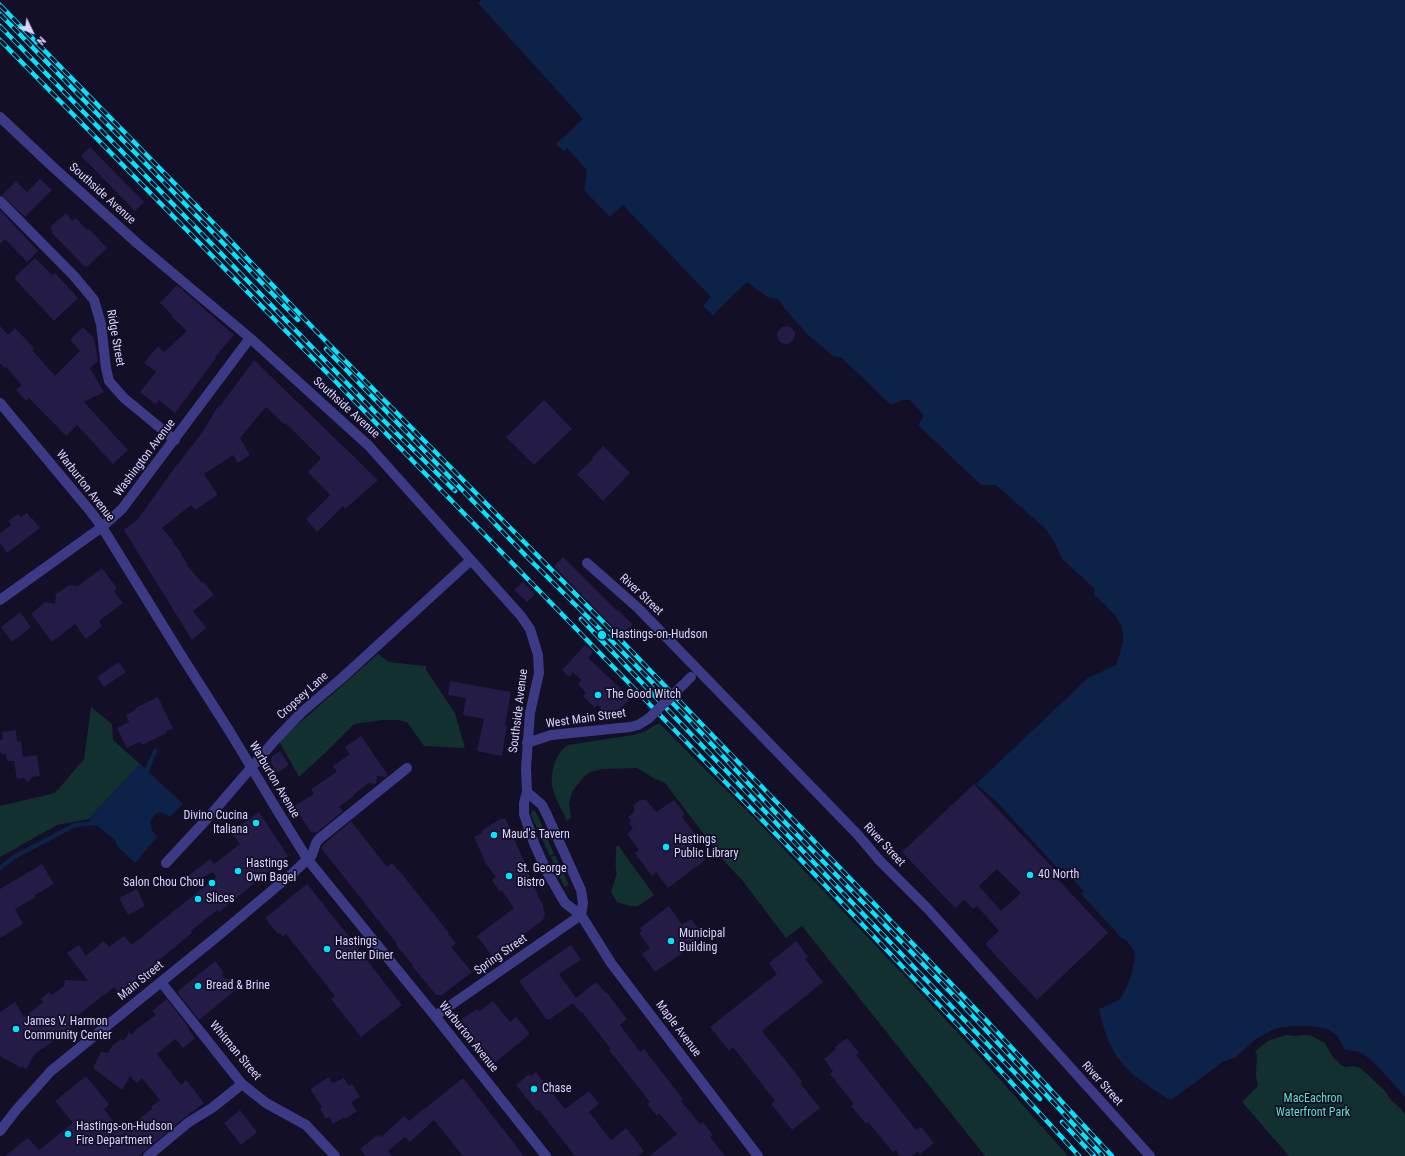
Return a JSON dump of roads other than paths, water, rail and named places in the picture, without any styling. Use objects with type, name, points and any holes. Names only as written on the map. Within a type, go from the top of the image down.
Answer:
[{"type":"street","name":"Southside Avenue","points":[[0,117],[138,244],[250,338],[369,446],[521,616],[530,629],[534,639],[538,655],[539,673],[530,713],[526,768],[527,792],[524,803],[524,814],[534,843],[547,872],[565,903],[581,915]]},
{"type":"street","name":"Ridge Street","points":[[0,201],[74,276],[94,300],[101,324],[109,381],[124,398],[175,440]]},
{"type":"street","name":"Washington Avenue","points":[[0,600],[102,527],[122,509],[250,338]]},
{"type":"street","name":"Warburton Avenue","points":[[0,403],[102,527],[308,860],[436,1016],[546,1156]]},
{"type":"street","name":"Cropsey Lane","points":[[166,863],[206,820],[276,739],[297,718],[471,560]]},
{"type":"street","name":"River Street","points":[[587,563],[638,608],[695,674],[928,909],[1150,1156]]},
{"type":"street","name":"West Main Street","points":[[527,743],[558,734],[638,725],[648,719],[695,674]]},
{"type":"street","points":[[308,860],[312,855],[319,839],[407,768]]},
{"type":"street","points":[[527,792],[542,805],[581,890],[584,902],[581,915]]},
{"type":"street","name":"Main Street","points":[[0,1131],[17,1109],[52,1071],[249,911],[308,860]]},
{"type":"street","name":"Spring Street","points":[[436,1016],[581,915]]},
{"type":"street","name":"Maple Avenue","points":[[581,915],[611,963],[758,1156]]},
{"type":"street","name":"Whitman Street","points":[[161,982],[242,1084],[266,1103],[306,1125],[335,1156]]},
{"type":"street","points":[[148,1156],[189,1122],[212,1108],[242,1084]]},
{"type":"water","points":[[481,0],[1405,0],[1405,1097],[1367,1057],[1358,1052],[1344,1049],[1336,1035],[1327,1029],[1310,1026],[1277,1028],[1256,1039],[1236,1057],[1223,1062],[1170,1100],[1131,1072],[1118,1058],[1108,1040],[1099,1009],[1119,1000],[1133,965],[1133,951],[1129,944],[1118,935],[1081,894],[1084,891],[1062,868],[1059,870],[997,802],[976,784],[1088,678],[1116,665],[1123,640],[1123,632],[1119,621],[1094,595],[1095,589],[1062,559],[1056,545],[1046,529],[996,485],[981,485],[918,425],[924,416],[910,400],[902,400],[891,405],[842,358],[833,356],[807,334],[778,299],[767,297],[747,282],[713,315],[703,306],[711,297],[623,205],[610,217],[584,190],[587,170],[567,148],[564,151],[556,144],[583,119],[478,3]]},
{"type":"water","points":[[140,764],[183,804],[170,817],[164,813],[158,813],[154,816],[150,822],[152,830],[157,837],[135,863],[117,846],[115,840],[89,819]]},
{"type":"waterway","points":[[143,774],[147,770],[155,751]]},
{"type":"waterway","points":[[0,868],[14,857],[75,825],[95,823],[99,819]]},
{"type":"railway","points":[[0,5],[228,238],[314,329],[617,636],[987,1021],[1112,1156]]},
{"type":"railway","points":[[0,14],[298,320]]},
{"type":"railway","points":[[0,26],[375,412],[455,491]]},
{"type":"railway","points":[[0,40],[337,383],[803,862],[975,1043],[1079,1156]]},
{"type":"railway","points":[[326,349],[528,558],[691,722],[774,811],[957,999],[1103,1156]]},
{"type":"railway","points":[[581,619],[1040,1099]]},
{"type":"railway","points":[[1062,1122],[1094,1156]]},
{"type":"place","name":"Hastings-on-Hudson","points":[[602,635]]},
{"type":"place","name":"The Good Witch","points":[[598,695]]},
{"type":"place","name":"Divino Cucina Italiana","points":[[256,823]]},
{"type":"place","name":"Maud's Tavern","points":[[494,835]]},
{"type":"place","name":"Hastings Public Library","points":[[666,847]]},
{"type":"place","name":"Hastings Own Bagel","points":[[238,871]]},
{"type":"place","name":"40 North","points":[[1030,875]]},
{"type":"place","name":"St. George Bistro","points":[[509,876]]},
{"type":"place","name":"Salon Chou Chou","points":[[212,883]]},
{"type":"place","name":"Slices","points":[[198,899]]},
{"type":"place","name":"Municipal Building","points":[[671,941]]},
{"type":"place","name":"Hastings Center Diner","points":[[327,949]]},
{"type":"place","name":"Bread & Brine","points":[[198,986]]},
{"type":"place","name":"James V. Harmon Community Center","points":[[16,1029]]},
{"type":"place","name":"Chase","points":[[534,1089]]},
{"type":"place","name":"Hastings-on-Hudson Fire Department","points":[[68,1134]]},
{"type":"park label","name":"MacEachron Waterfront Park","points":[[1313,1106]]}]
